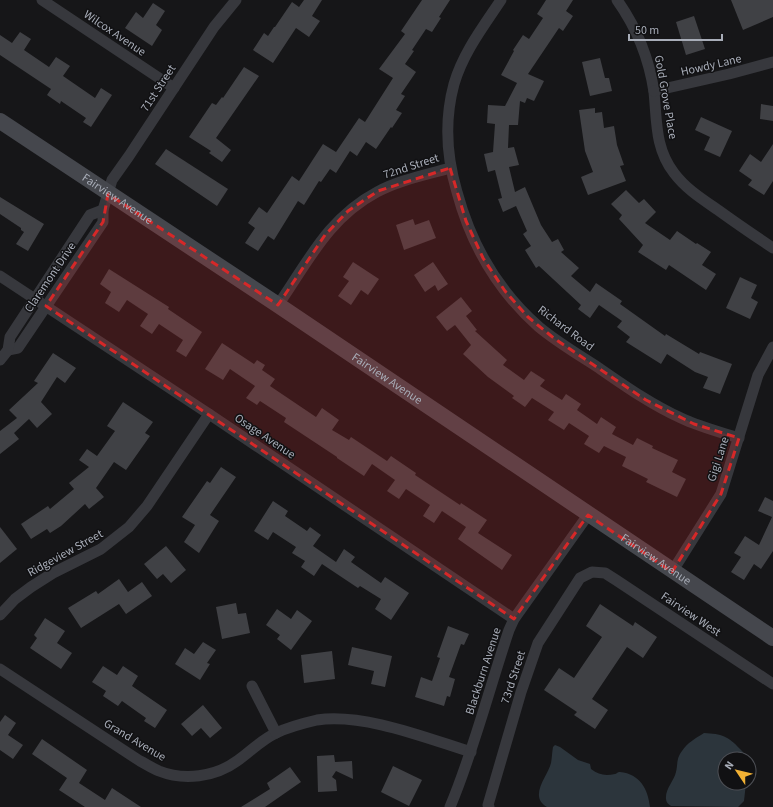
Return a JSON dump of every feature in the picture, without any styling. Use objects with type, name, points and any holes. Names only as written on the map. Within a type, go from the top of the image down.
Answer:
[{"type":"street","name":"Wilcox Avenue","points":[[42,0],[174,88]]},
{"type":"street","name":"71st Street","points":[[108,194],[112,180],[214,27],[236,0]]},
{"type":"street","name":"72nd Street","points":[[278,305],[325,235],[348,211],[363,200],[383,189],[450,168],[447,122],[454,84],[466,54],[501,0]]},
{"type":"street","name":"Gold Grove Place","points":[[617,0],[635,28],[642,44],[654,91],[658,138],[666,161],[673,172],[689,190],[773,248]]},
{"type":"street","name":"Howdy Lane","points":[[654,91],[729,74],[773,62]]},
{"type":"street","name":"Fairview Avenue","points":[[0,121],[108,194],[278,305],[672,572],[773,638]]},
{"type":"street","name":"Richard Road","points":[[450,168],[466,221],[483,258],[505,291],[528,317],[555,339],[646,400],[688,421],[739,438]]},
{"type":"street","name":"Claremont Drive","points":[[8,350],[18,348],[103,222],[103,210],[108,194]]},
{"type":"street","name":"Claremont Drive","points":[[0,360],[8,350],[10,337],[90,215],[103,210]]},
{"type":"street","name":"Osage Avenue","points":[[0,276],[209,414],[514,619]]},
{"type":"street","name":"Gigi Lane","points":[[672,572],[721,494],[758,375],[773,347]]},
{"type":"street","name":"Ridgeview Street","points":[[0,615],[15,599],[42,579],[101,549],[129,527],[147,506],[209,414]]},
{"type":"street","name":"Blackburn Avenue","points":[[450,807],[471,752],[503,646],[514,619],[588,515]]},
{"type":"street","name":"Fairview West","points":[[592,572],[605,573],[773,684]]},
{"type":"street","name":"73rd Street","points":[[489,807],[488,805],[519,700],[538,643],[580,578],[592,572]]},
{"type":"street","name":"Grand Avenue","points":[[0,670],[140,761],[159,771],[175,776],[201,776],[219,771],[237,761],[256,745],[276,733],[318,720],[358,720],[388,726],[471,752]]},
{"type":"street","points":[[252,686],[276,733]]},
{"type":"highlighted area","points":[[450,168],[466,221],[483,258],[505,291],[528,317],[555,339],[646,400],[694,424],[739,438],[721,494],[672,572],[588,515],[514,619],[46,306],[103,222],[108,194],[278,305],[325,235],[348,211],[378,191]]},
{"type":"shaded area","points":[[704,733],[724,736],[742,751],[717,751],[717,791],[745,791],[744,801],[738,807],[671,806],[666,801],[666,795],[675,775],[680,754],[689,743]]},
{"type":"shaded area","points":[[555,745],[578,760],[590,764],[591,769],[599,774],[608,775],[620,772],[627,773],[638,779],[645,789],[650,807],[547,807],[539,797],[539,792],[551,763],[553,747]]},
{"type":"building","points":[[304,0],[322,0],[312,16],[320,21],[309,37],[296,28],[273,63],[253,50],[264,33],[268,36],[292,2],[299,7]]},
{"type":"building","points":[[422,0],[450,0],[439,17],[441,18],[432,32],[426,29],[412,50],[414,51],[405,64],[416,72],[401,94],[405,96],[396,110],[402,113],[392,128],[391,127],[376,149],[366,142],[357,156],[350,151],[336,173],[330,169],[321,182],[319,181],[304,205],[298,201],[274,240],[268,236],[258,251],[245,243],[255,228],[248,223],[259,207],[267,213],[292,176],[299,181],[323,144],[336,152],[359,118],[365,122],[393,78],[379,69],[405,34],[401,31]]},
{"type":"building","points":[[546,0],[573,0],[566,11],[573,16],[563,31],[559,28],[528,74],[544,81],[534,101],[527,98],[525,103],[520,101],[518,125],[509,125],[508,148],[514,147],[519,165],[509,167],[515,192],[525,187],[541,225],[552,242],[558,239],[564,250],[561,252],[579,268],[571,276],[590,292],[596,283],[622,301],[620,304],[665,336],[666,334],[699,354],[700,352],[732,364],[720,394],[703,388],[708,377],[695,372],[667,354],[661,364],[626,342],[630,337],[617,327],[622,321],[599,305],[590,318],[578,309],[581,305],[539,266],[536,268],[525,250],[531,246],[523,234],[527,231],[516,206],[503,212],[498,199],[502,198],[495,170],[488,172],[484,154],[493,152],[495,124],[487,123],[488,105],[505,106],[517,83],[501,75],[514,51],[513,50],[523,35],[529,39],[543,18],[537,14]]},
{"type":"building","points":[[731,0],[773,0],[773,17],[743,30]]},
{"type":"building","points":[[153,3],[165,11],[156,25],[162,30],[152,46],[125,28],[136,12],[143,18]]},
{"type":"building","points":[[694,16],[705,49],[686,55],[676,22]]},
{"type":"building","points":[[20,32],[31,39],[24,50],[49,67],[56,57],[70,66],[63,76],[95,98],[101,88],[112,95],[91,127],[83,122],[86,118],[61,101],[60,104],[47,95],[51,89],[0,55],[0,35],[12,43]]},
{"type":"building","points":[[600,58],[605,78],[609,78],[612,91],[590,96],[582,62]]},
{"type":"building","points":[[244,67],[259,76],[216,138],[231,150],[222,162],[209,153],[211,151],[189,137],[212,103],[216,105],[222,97],[223,98]]},
{"type":"building","points":[[761,104],[773,106],[773,121],[760,119]]},
{"type":"building","points":[[595,108],[595,113],[602,112],[604,128],[614,126],[617,145],[624,165],[620,166],[626,181],[588,195],[581,177],[593,172],[585,151],[579,110]]},
{"type":"building","points":[[701,117],[732,131],[720,157],[704,150],[710,137],[695,130]]},
{"type":"building","points":[[773,144],[773,181],[764,195],[748,185],[752,180],[739,171],[750,154],[761,162]]},
{"type":"building","points":[[166,149],[228,189],[217,206],[155,164]]},
{"type":"building","points":[[626,190],[639,203],[644,199],[656,212],[645,223],[670,240],[677,231],[711,252],[702,265],[716,274],[706,290],[669,265],[666,270],[638,252],[643,245],[619,219],[622,215],[611,204]]},
{"type":"building","points":[[0,197],[44,224],[28,251],[16,244],[24,232],[21,228],[0,214]]},
{"type":"building","points":[[413,219],[415,225],[429,220],[436,238],[404,250],[396,225]]},
{"type":"building","points":[[353,262],[379,279],[368,295],[361,290],[351,305],[338,296],[349,281],[343,277]]},
{"type":"building","points":[[433,262],[448,284],[438,291],[435,285],[425,292],[414,275]]},
{"type":"building","points":[[109,269],[169,307],[168,309],[202,332],[186,357],[176,351],[183,340],[159,324],[152,334],[140,326],[148,314],[127,300],[119,312],[105,303],[111,292],[100,284]]},
{"type":"building","points":[[740,277],[757,285],[751,298],[758,302],[750,319],[726,308]]},
{"type":"building","points":[[461,297],[472,311],[466,316],[477,330],[475,331],[507,360],[503,365],[524,380],[531,371],[545,380],[540,386],[562,400],[566,394],[581,404],[577,410],[597,424],[601,417],[616,427],[612,434],[633,445],[637,438],[653,446],[652,448],[678,460],[672,472],[686,479],[677,497],[646,482],[648,479],[622,466],[626,457],[604,446],[599,453],[584,444],[589,436],[569,423],[564,430],[548,420],[554,412],[532,398],[525,407],[512,398],[514,396],[488,377],[463,354],[471,345],[455,325],[447,331],[436,317]]},
{"type":"building","points":[[222,343],[254,364],[257,360],[265,365],[262,370],[275,379],[270,386],[316,417],[322,408],[339,420],[332,430],[349,440],[351,437],[387,461],[391,456],[416,473],[415,475],[460,505],[461,503],[487,520],[478,533],[512,555],[502,570],[458,539],[466,527],[442,511],[434,523],[423,516],[430,505],[406,489],[399,499],[387,491],[395,480],[372,464],[364,476],[284,422],[286,418],[260,401],[257,405],[246,398],[255,386],[230,369],[223,380],[205,369]]},
{"type":"building","points":[[53,353],[76,368],[65,383],[57,377],[41,402],[52,414],[37,428],[29,419],[14,433],[19,439],[0,454],[0,431],[17,418],[9,410],[38,383],[34,381]]},
{"type":"building","points":[[123,402],[153,422],[145,433],[150,436],[126,470],[114,462],[96,488],[104,497],[89,509],[85,504],[61,526],[50,533],[47,529],[31,539],[21,524],[48,506],[50,509],[74,489],[69,483],[89,467],[79,460],[87,449],[97,456],[115,431],[107,426]]},
{"type":"building","points":[[221,467],[236,477],[210,515],[219,521],[199,553],[184,542],[195,525],[182,517],[207,481],[210,483]]},
{"type":"building","points":[[765,497],[773,501],[773,551],[761,569],[754,564],[744,580],[731,572],[741,557],[734,553],[745,536],[759,545],[772,517],[758,511]]},
{"type":"building","points":[[273,501],[288,511],[285,516],[307,531],[310,527],[321,535],[313,546],[336,562],[344,549],[355,557],[351,562],[381,583],[385,577],[409,593],[391,620],[375,609],[381,599],[360,586],[358,588],[322,564],[314,576],[301,567],[305,561],[292,553],[296,547],[273,532],[268,540],[254,531]]},
{"type":"building","points":[[0,527],[17,549],[0,563]]},
{"type":"building","points":[[166,546],[186,570],[171,583],[163,574],[157,579],[144,564]]},
{"type":"building","points":[[119,579],[128,592],[142,582],[152,596],[126,614],[119,604],[81,628],[68,608],[96,591],[98,594]]},
{"type":"building","points":[[236,603],[238,614],[246,613],[250,633],[222,639],[216,607]]},
{"type":"building","points":[[600,604],[633,626],[635,622],[657,637],[643,658],[627,647],[592,699],[608,710],[595,729],[574,715],[577,712],[544,690],[559,668],[574,678],[602,637],[586,626]]},
{"type":"building","points":[[277,609],[291,619],[297,610],[312,621],[291,650],[277,639],[280,635],[266,625]]},
{"type":"building","points":[[45,618],[65,631],[57,643],[72,653],[61,669],[30,648],[37,638],[34,635]]},
{"type":"building","points":[[448,626],[469,634],[464,645],[461,644],[449,677],[455,679],[450,697],[447,696],[444,706],[415,697],[421,677],[432,681],[440,658],[437,657]]},
{"type":"building","points":[[203,642],[216,650],[207,663],[210,664],[200,680],[175,664],[185,648],[194,654]]},
{"type":"building","points":[[352,647],[392,656],[385,687],[371,684],[374,671],[348,665]]},
{"type":"building","points":[[332,651],[335,679],[304,683],[301,655]]},
{"type":"building","points":[[103,666],[117,675],[123,666],[138,676],[132,686],[167,710],[155,728],[144,721],[146,718],[122,701],[118,706],[103,696],[106,691],[92,682]]},
{"type":"building","points":[[203,705],[222,728],[210,738],[201,728],[192,736],[181,724]]},
{"type":"building","points":[[5,715],[16,723],[8,735],[23,745],[13,759],[0,750],[0,722]]},
{"type":"building","points":[[42,739],[87,770],[79,783],[105,800],[112,788],[141,807],[85,807],[59,790],[67,778],[32,754]]},
{"type":"building","points":[[334,755],[335,762],[352,761],[353,779],[336,771],[332,777],[336,780],[337,791],[318,792],[317,756]]},
{"type":"building","points":[[393,766],[422,780],[409,806],[381,792]]},
{"type":"building","points":[[290,767],[301,782],[265,807],[241,807],[270,789],[267,783]]}]
